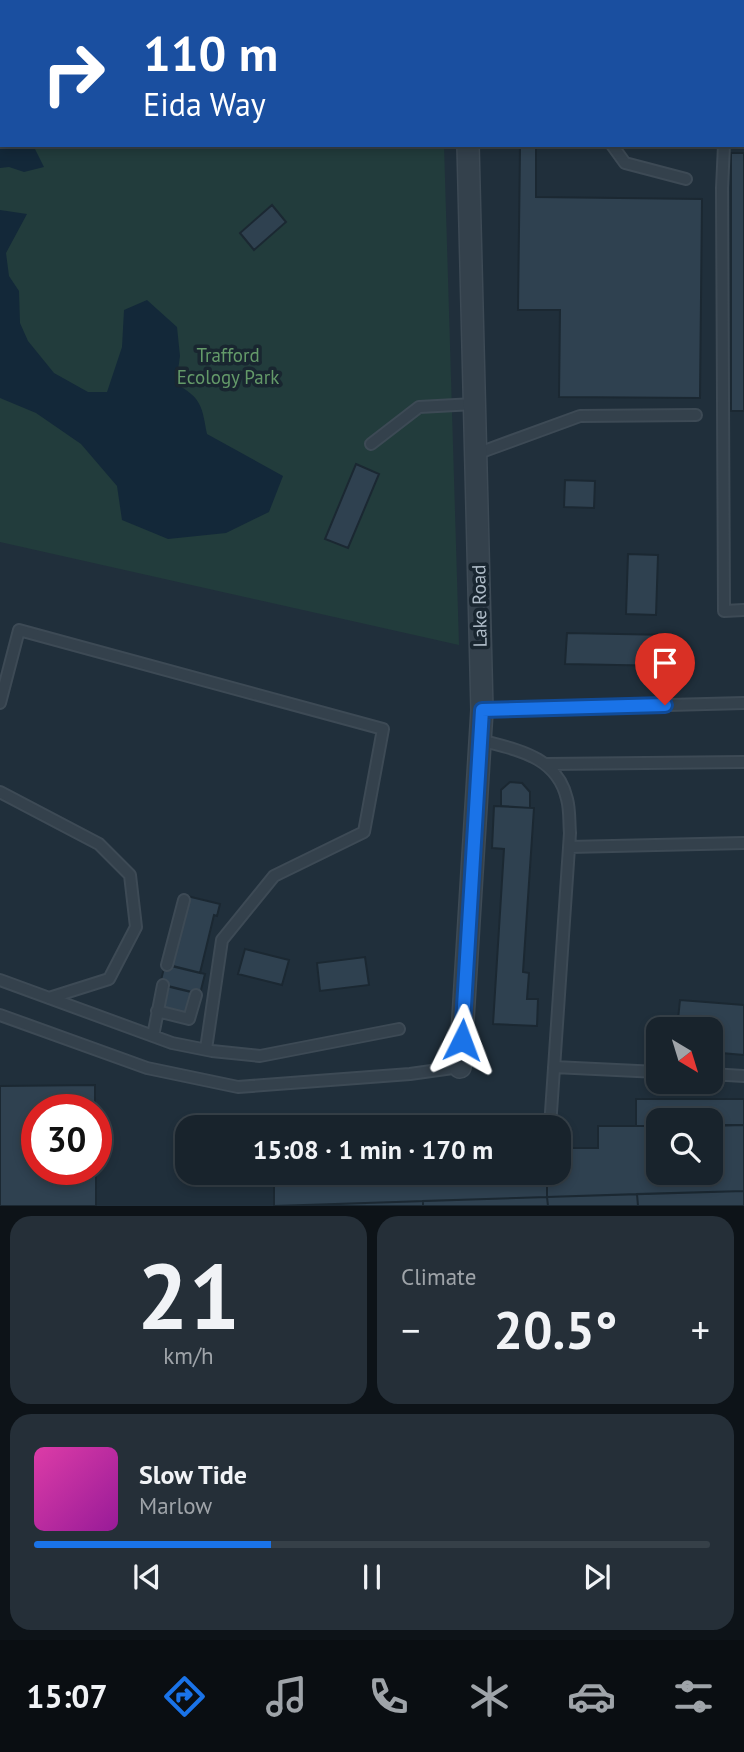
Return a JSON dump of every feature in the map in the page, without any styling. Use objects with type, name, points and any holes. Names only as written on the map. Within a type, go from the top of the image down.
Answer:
[{"type":"street","name":"Lake Road","points":[[460,1067],[482,710],[468,147]]},
{"type":"lane","points":[[613,147],[625,163],[686,179]]},
{"type":"lane","points":[[724,147],[724,611],[744,610]]},
{"type":"lane","points":[[371,444],[419,407],[474,404]]},
{"type":"lane","points":[[476,454],[580,416],[696,415]]},
{"type":"lane","points":[[0,703],[19,630],[383,729],[365,832],[274,876],[222,940],[206,1049]]},
{"type":"lane","points":[[482,710],[744,703]]},
{"type":"lane","points":[[480,740],[531,754],[548,764],[559,779],[567,800],[569,846],[551,1115]]},
{"type":"lane","points":[[548,764],[744,762]]},
{"type":"lane","points":[[0,792],[99,844],[130,875],[136,927],[110,979],[49,998]]},
{"type":"lane","points":[[569,846],[744,843]]},
{"type":"lane","points":[[167,965],[184,900]]},
{"type":"lane","points":[[0,980],[172,1043],[260,1056],[399,1030]]},
{"type":"lane","points":[[153,1036],[163,985]]},
{"type":"lane","points":[[157,1011],[189,1019],[196,995]]},
{"type":"lane","points":[[0,1015],[147,1068],[238,1087],[410,1074],[460,1067]]},
{"type":"lane","points":[[554,1067],[646,1071]]},
{"type":"lane","points":[[723,1075],[744,1076]]},
{"type":"green space","name":"Trafford Ecology Park","points":[[0,147],[444,147],[459,645],[0,542]]},
{"type":"water","points":[[0,147],[34,147],[44,167],[24,172],[9,167],[0,168]]},
{"type":"water","points":[[0,210],[27,214],[6,253],[9,276],[19,291],[20,323],[28,341],[54,373],[88,392],[107,392],[122,347],[124,310],[147,300],[177,327],[180,356],[176,384],[196,399],[204,417],[207,434],[283,476],[269,512],[226,533],[168,539],[122,520],[117,486],[81,444],[36,413],[0,398]]},
{"type":"building","points":[[520,148],[536,148],[536,197],[702,199],[700,398],[559,397],[560,310],[518,310]]},
{"type":"building","points":[[731,153],[744,153],[744,411],[731,411]]},
{"type":"building","points":[[272,205],[286,222],[254,250],[240,233]]},
{"type":"building","points":[[356,464],[379,474],[348,548],[325,539]]},
{"type":"building","points":[[565,480],[595,481],[594,508],[564,507]]},
{"type":"building","points":[[628,554],[658,555],[656,615],[626,614]]},
{"type":"building","points":[[567,633],[671,635],[670,666],[565,664]]},
{"type":"building","points":[[510,782],[522,783],[530,792],[530,808],[501,806],[501,790]]},
{"type":"building","points":[[494,806],[534,808],[523,972],[529,973],[527,999],[538,999],[537,1026],[493,1024],[504,849],[492,848]]},
{"type":"building","points":[[187,896],[220,904],[217,916],[214,915],[200,973],[171,966]]},
{"type":"building","points":[[245,949],[289,960],[282,985],[238,974]]},
{"type":"building","points":[[365,957],[369,985],[320,991],[317,963]]},
{"type":"building","points":[[165,964],[205,974],[200,994],[160,984]]},
{"type":"building","points":[[166,986],[195,993],[189,1017],[160,1010]]},
{"type":"building","points":[[680,1000],[744,1005],[744,1055],[723,1053],[723,1017],[678,1017]]},
{"type":"building","points":[[95,1085],[95,1094],[21,1094],[21,1185],[96,1185],[96,1206],[0,1206],[0,1086]]},
{"type":"building","points":[[636,1099],[744,1099],[744,1125],[723,1126],[723,1108],[646,1108],[646,1126],[636,1126]]},
{"type":"building","points":[[723,1125],[744,1125],[744,1191],[547,1197],[547,1185],[571,1185],[571,1148],[598,1148],[598,1126],[646,1126],[646,1185],[723,1185]]},
{"type":"building","points":[[274,1185],[547,1185],[547,1197],[274,1206]]},
{"type":"building","points":[[744,1191],[744,1206],[638,1206],[637,1194]]},
{"type":"building","points":[[637,1194],[638,1206],[548,1206],[547,1197]]},
{"type":"building","points":[[547,1197],[548,1206],[423,1206],[423,1201]]},
{"type":"building","points":[[423,1201],[423,1206],[283,1206]]},
{"type":"route","points":[[462,1040],[482,710],[665,705]]}]
